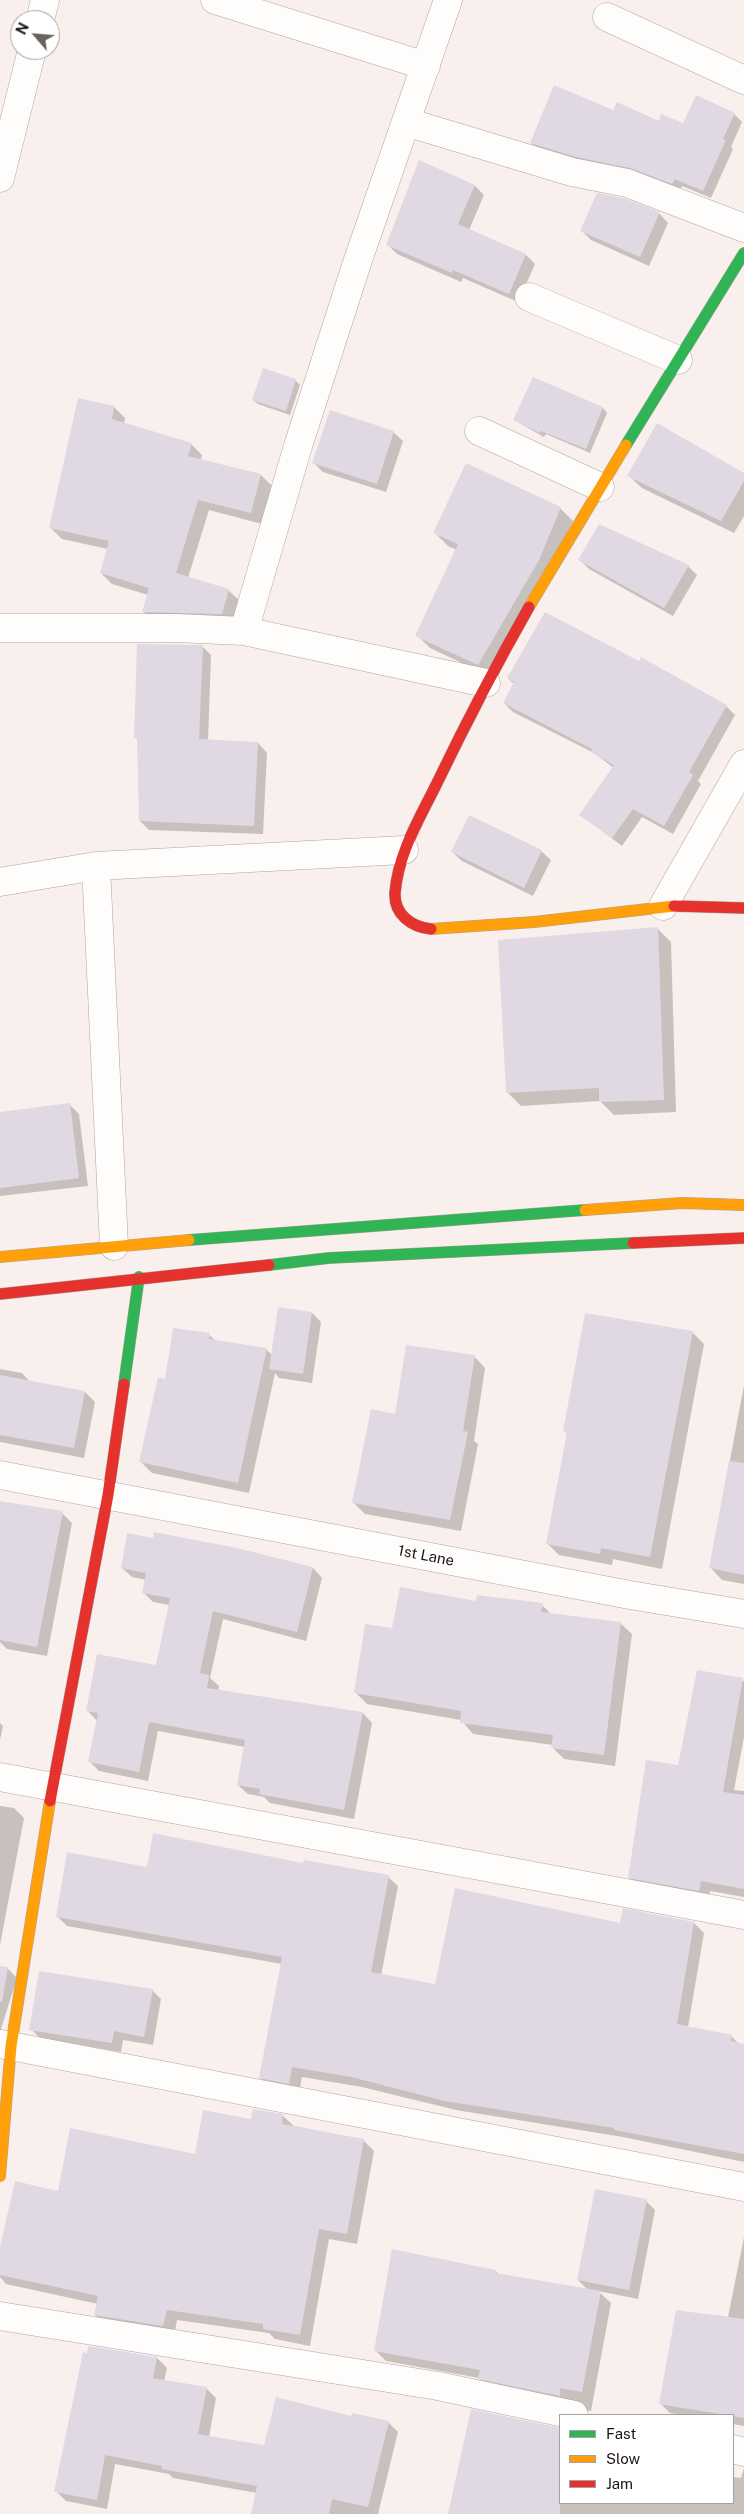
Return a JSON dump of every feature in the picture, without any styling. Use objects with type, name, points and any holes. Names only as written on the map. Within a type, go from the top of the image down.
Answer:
[{"type":"street","points":[[214,0],[426,66]]},
{"type":"street","points":[[244,630],[298,446],[357,262],[448,0]]},
{"type":"street","points":[[607,17],[744,80]]},
{"type":"street","points":[[0,178],[30,60]]},
{"type":"street","points":[[406,122],[572,172],[627,183],[744,228]]},
{"type":"street","points":[[744,253],[600,487],[486,684],[404,850],[395,894],[400,914],[412,924],[429,929],[534,922],[663,906],[744,908]]},
{"type":"street","points":[[529,297],[678,360]]},
{"type":"street","points":[[479,431],[600,487]]},
{"type":"street","points":[[0,628],[244,630],[486,684]]},
{"type":"street","points":[[663,906],[744,764]]},
{"type":"street","points":[[0,882],[96,866],[404,850]]},
{"type":"street","points":[[96,866],[114,1246]]},
{"type":"street","points":[[0,1257],[114,1246],[682,1204],[711,1209],[744,1205]]},
{"type":"street","points":[[0,1294],[140,1277],[328,1258],[709,1235],[744,1238]]},
{"type":"street","points":[[0,2176],[6,2045],[52,1787],[108,1495],[140,1277]]},
{"type":"street","name":"1st Lane","points":[[0,1475],[620,1593],[744,1614]]},
{"type":"street","points":[[0,1777],[744,1915]]},
{"type":"street","points":[[6,2045],[744,2187]]},
{"type":"street","points":[[0,2316],[438,2386],[569,2414]]},
{"type":"building","points":[[554,85],[613,110],[617,102],[659,121],[661,114],[683,123],[696,95],[735,113],[723,139],[726,140],[703,191],[675,179],[672,184],[630,168],[576,157],[530,143]]},
{"type":"building","points":[[419,160],[475,185],[458,224],[526,254],[509,294],[453,270],[452,273],[386,245]]},
{"type":"building","points":[[597,193],[623,198],[660,212],[640,257],[580,231]]},
{"type":"building","points":[[263,368],[296,379],[286,411],[252,400]]},
{"type":"building","points":[[533,377],[603,407],[586,449],[541,431],[540,433],[513,420]]},
{"type":"building","points":[[78,398],[114,406],[112,419],[192,443],[188,456],[261,474],[251,513],[198,500],[176,573],[229,589],[222,614],[142,612],[149,588],[100,573],[109,541],[49,528]]},
{"type":"building","points":[[330,410],[394,431],[377,484],[312,463]]},
{"type":"building","points":[[657,423],[744,473],[744,481],[721,521],[627,476]]},
{"type":"building","points":[[466,463],[561,507],[539,560],[478,665],[415,636],[458,544],[433,533]]},
{"type":"building","points":[[599,524],[689,565],[664,608],[578,560]]},
{"type":"building","points":[[545,612],[639,661],[641,657],[727,705],[689,772],[693,775],[664,826],[633,809],[612,838],[579,815],[614,765],[590,752],[592,749],[503,703],[514,682],[507,678]]},
{"type":"building","points":[[137,644],[203,645],[199,739],[258,742],[254,826],[139,821],[137,739],[134,738]]},
{"type":"building","points":[[469,815],[542,850],[524,888],[451,852]]},
{"type":"building","points":[[658,927],[664,1100],[599,1102],[599,1088],[506,1093],[498,940]]},
{"type":"building","points":[[70,1103],[79,1178],[0,1188],[0,1112]]},
{"type":"building","points":[[278,1307],[312,1312],[303,1374],[269,1369]]},
{"type":"building","points":[[585,1313],[693,1331],[650,1557],[601,1548],[600,1554],[546,1544],[567,1432],[563,1431]]},
{"type":"building","points":[[173,1328],[210,1333],[209,1339],[267,1348],[238,1483],[139,1462],[158,1377],[165,1379]]},
{"type":"building","points":[[406,1345],[475,1355],[463,1431],[468,1432],[450,1520],[352,1503],[371,1409],[395,1414]]},
{"type":"building","points":[[0,1375],[85,1391],[74,1448],[0,1435]]},
{"type":"building","points":[[729,1461],[744,1463],[744,1575],[709,1568]]},
{"type":"building","points":[[0,1501],[63,1511],[37,1647],[0,1640]]},
{"type":"building","points":[[154,1532],[237,1548],[313,1567],[297,1632],[213,1611],[200,1673],[209,1675],[207,1688],[363,1712],[344,1810],[259,1794],[260,1789],[237,1785],[245,1740],[149,1722],[139,1772],[88,1762],[98,1713],[86,1711],[97,1654],[156,1665],[170,1598],[142,1593],[146,1573],[121,1568],[127,1533],[153,1538]]},
{"type":"building","points":[[400,1587],[476,1601],[477,1595],[543,1603],[541,1612],[621,1622],[604,1755],[551,1748],[553,1735],[460,1723],[461,1711],[354,1693],[365,1624],[392,1628]]},
{"type":"building","points":[[697,1670],[743,1678],[723,1792],[744,1795],[744,1889],[701,1881],[699,1891],[628,1878],[646,1760],[678,1765]]},
{"type":"building","points":[[153,1833],[303,1863],[304,1860],[389,1875],[371,1972],[435,1984],[455,1888],[620,1923],[623,1908],[694,1922],[677,2024],[732,2035],[731,2041],[744,2044],[744,2154],[614,2130],[614,2128],[445,2101],[351,2077],[292,2067],[289,2084],[259,2078],[282,1957],[56,1917],[67,1852],[147,1867]]},
{"type":"building","points":[[0,1966],[8,1967],[2,2002],[0,2002]]},
{"type":"building","points":[[39,1971],[153,1989],[144,2037],[114,2031],[112,2043],[29,2030]]},
{"type":"building","points":[[253,2109],[283,2114],[282,2124],[364,2139],[347,2234],[319,2229],[300,2335],[263,2329],[263,2324],[167,2310],[163,2326],[94,2315],[98,2296],[0,2275],[0,2247],[15,2181],[58,2191],[70,2128],[195,2154],[203,2110],[251,2119]]},
{"type":"building","points":[[595,2189],[647,2199],[629,2290],[577,2280]]},
{"type":"building","points":[[392,2249],[496,2270],[496,2273],[601,2291],[582,2392],[560,2388],[560,2396],[478,2379],[480,2370],[374,2351]]},
{"type":"building","points":[[676,2310],[744,2319],[744,2418],[734,2416],[734,2414],[720,2414],[659,2404]]},
{"type":"building","points":[[88,2346],[157,2357],[153,2378],[207,2387],[198,2434],[264,2445],[276,2397],[351,2416],[352,2413],[389,2421],[368,2507],[332,2499],[329,2514],[251,2514],[257,2486],[162,2469],[162,2466],[105,2455],[97,2500],[54,2492],[83,2352],[87,2353]]},
{"type":"building","points":[[471,2409],[559,2428],[560,2514],[448,2514]]},
{"type":"traffic: fast","points":[[626,445],[744,253]]},
{"type":"traffic: fast","points":[[189,1240],[585,1210]]},
{"type":"traffic: fast","points":[[269,1265],[329,1258],[633,1243]]},
{"type":"traffic: fast","points":[[124,1384],[139,1277]]},
{"type":"traffic: slow","points":[[529,607],[626,445]]},
{"type":"traffic: slow","points":[[431,929],[534,922],[674,906]]},
{"type":"traffic: slow","points":[[585,1210],[682,1203],[744,1205]]},
{"type":"traffic: slow","points":[[0,1257],[189,1240]]},
{"type":"traffic: slow","points":[[0,2176],[11,2046],[50,1801]]},
{"type":"traffic: jam","points":[[431,929],[411,922],[405,918],[397,907],[395,893],[400,864],[417,823],[459,738],[529,607]]},
{"type":"traffic: jam","points":[[674,906],[744,908]]},
{"type":"traffic: jam","points":[[633,1243],[744,1238]]},
{"type":"traffic: jam","points":[[0,1294],[269,1265]]},
{"type":"traffic: jam","points":[[50,1801],[108,1495],[124,1384]]}]
